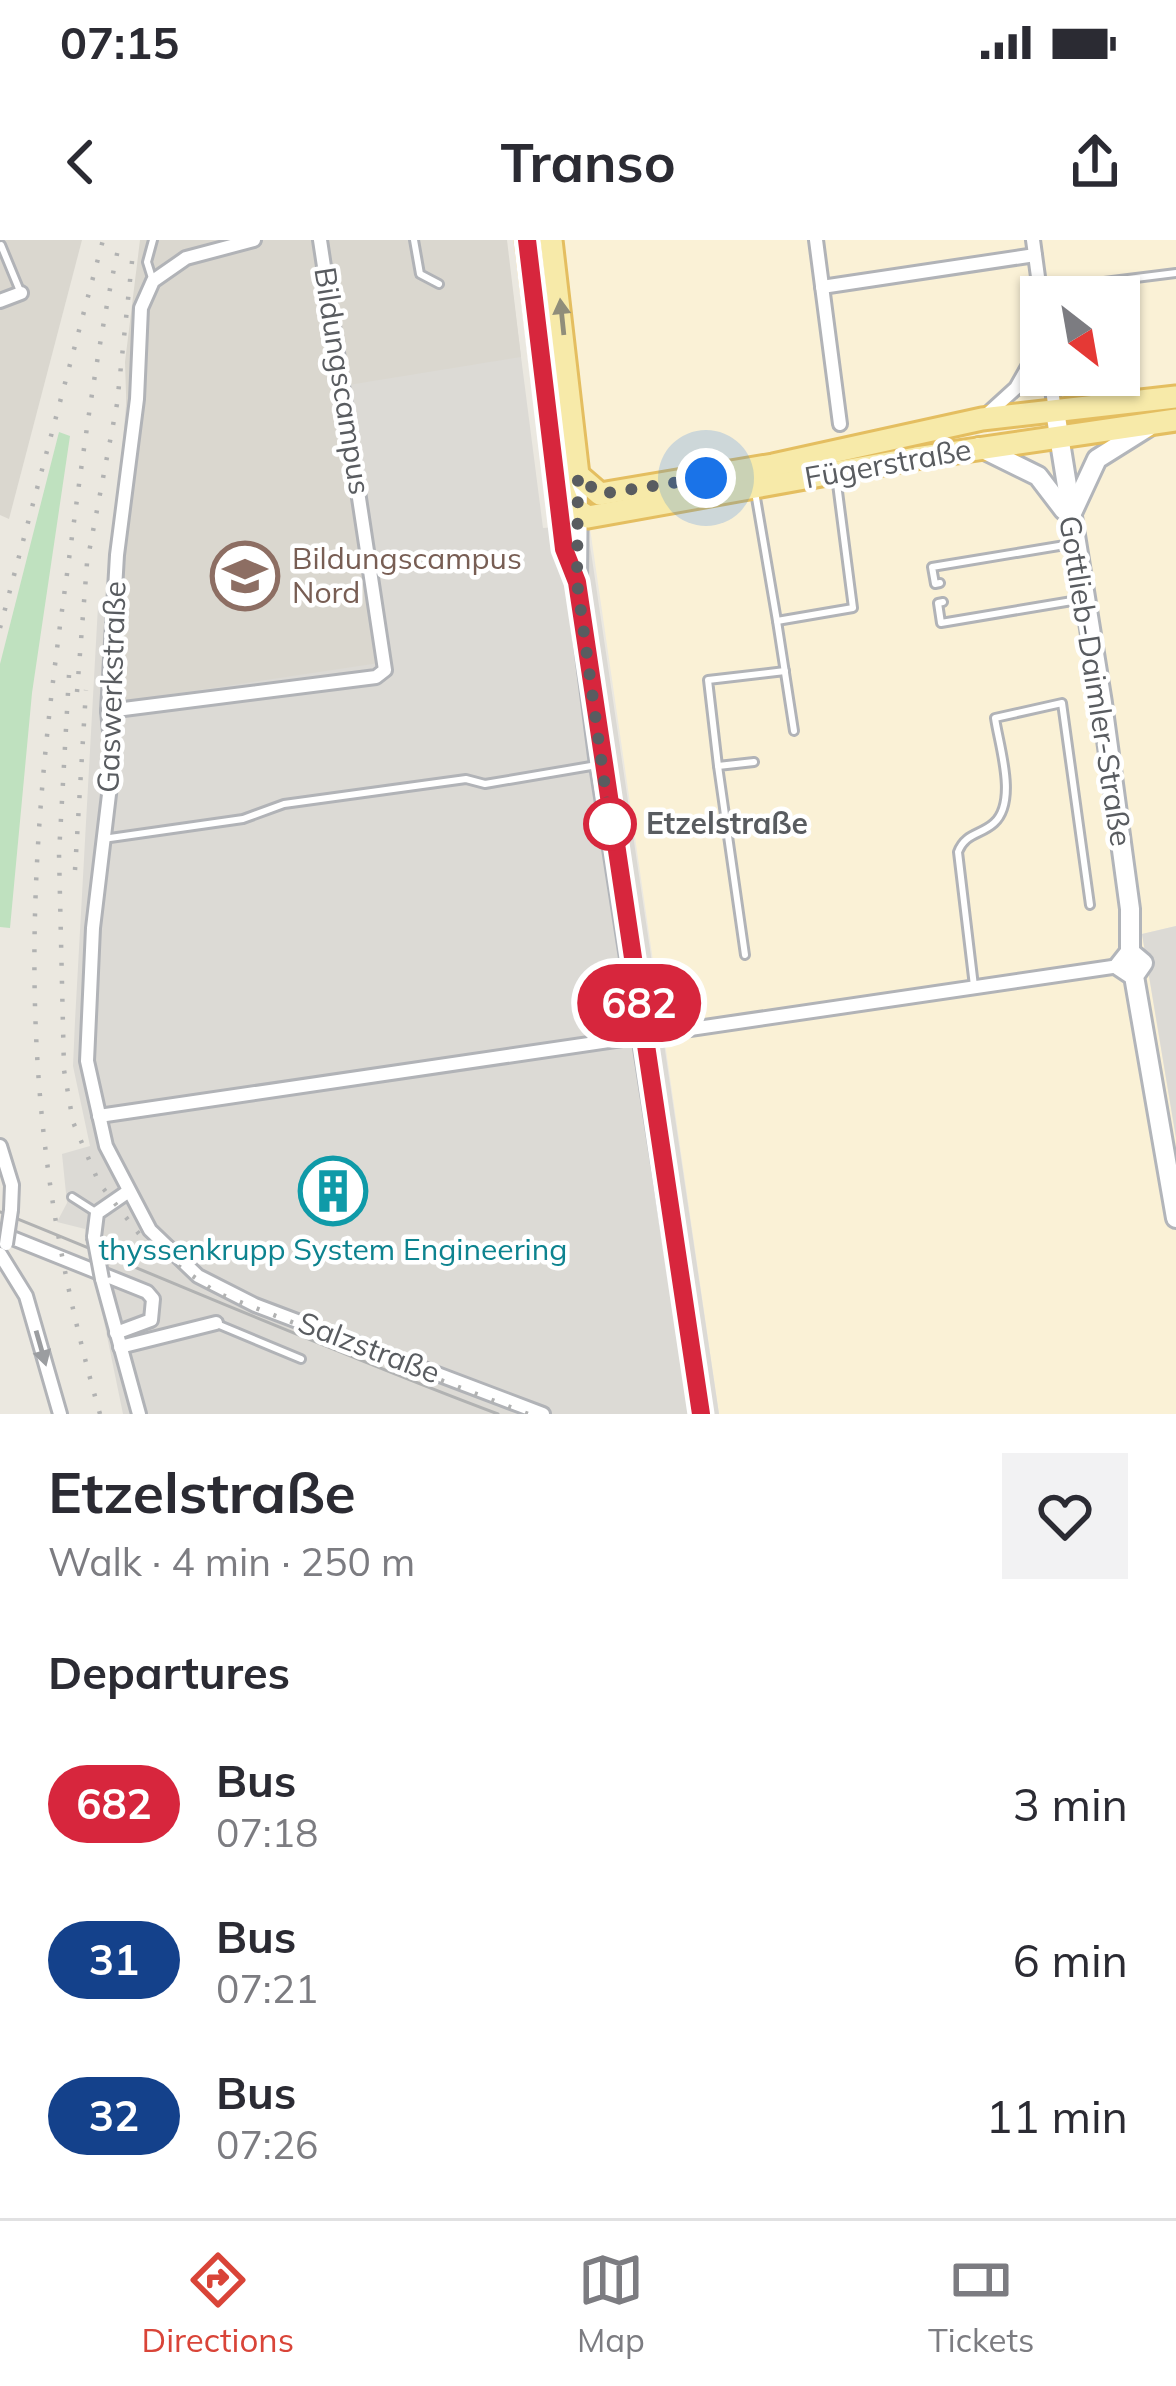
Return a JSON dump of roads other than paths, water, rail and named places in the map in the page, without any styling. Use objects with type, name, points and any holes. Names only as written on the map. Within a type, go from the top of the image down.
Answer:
[{"type":"main road","points":[[527,240],[567,474]]},
{"type":"main road","points":[[551,240],[567,474],[562,494],[577,513]]},
{"type":"main road","name":"Fügerstraße","points":[[567,474],[588,489],[614,494],[982,419],[1176,398]]},
{"type":"main road","name":"Fügerstraße","points":[[577,513],[599,517],[979,447],[1176,420]]},
{"type":"street","points":[[153,281],[186,258],[254,240]]},
{"type":"street","name":"Bildungscampus","points":[[108,711],[376,677],[385,670],[320,240]]},
{"type":"street","points":[[816,240],[840,424]]},
{"type":"street","points":[[821,287],[1034,247]]},
{"type":"street","name":"Gaswerkstraße","points":[[153,281],[141,308],[108,711],[113,761],[87,1061],[99,1116],[126,1193],[149,1230],[198,1276]]},
{"type":"street","points":[[0,301],[21,292]]},
{"type":"street","points":[[982,419],[1020,381]]},
{"type":"street","points":[[1053,396],[1055,411]]},
{"type":"street","points":[[1132,396],[1143,401]]},
{"type":"street","name":"Gottlieb-Daimler-Straße","points":[[1055,411],[1130,910],[1128,965],[1176,1218]]},
{"type":"street","points":[[979,447],[1038,476],[1070,520],[1097,460],[1150,425]]},
{"type":"street","points":[[567,474],[564,549],[577,582]]},
{"type":"street","points":[[577,513],[577,582],[600,765],[701,1414]]},
{"type":"street","points":[[99,1116],[1128,965]]},
{"type":"street","points":[[0,1146],[12,1185],[2,1247],[6,1272],[21,1283],[60,1414]]},
{"type":"street","points":[[126,1193],[97,1213],[94,1237],[139,1414]]},
{"type":"street","points":[[2,1247],[147,1292],[153,1299],[151,1320],[118,1340]]},
{"type":"street","name":"Salzstraße","points":[[198,1276],[255,1305],[543,1414]]},
{"type":"street","points":[[118,1340],[216,1323]]},
{"type":"lane","points":[[153,240],[147,262],[153,281]]},
{"type":"lane","points":[[414,240],[420,274],[439,284]]},
{"type":"lane","points":[[1,245],[21,292]]},
{"type":"lane","points":[[1140,279],[1176,273]]},
{"type":"lane","points":[[777,621],[853,608],[835,473]]},
{"type":"lane","points":[[755,488],[794,731]]},
{"type":"lane","points":[[1074,543],[932,567],[941,623],[1085,599]]},
{"type":"lane","points":[[745,955],[708,680],[785,671]]},
{"type":"lane","points":[[974,986],[958,852],[963,840],[996,821],[1006,801],[995,718],[1062,704],[1090,904]]},
{"type":"lane","points":[[718,766],[754,762]]},
{"type":"lane","points":[[103,839],[243,819],[284,804],[466,779],[485,784],[600,765]]},
{"type":"lane","points":[[72,1197],[97,1213]]},
{"type":"lane","points":[[216,1323],[302,1359]]},
{"type":"tram line","points":[[0,1212],[498,1414]]},
{"type":"railway","points":[[0,628],[103,240]]},
{"type":"railway","points":[[100,1414],[52,1198],[40,1096],[36,895],[53,686],[90,406],[120,240]]},
{"type":"railway","points":[[77,692],[87,563],[117,404],[133,252]]},
{"type":"railway","points":[[69,675],[59,854],[64,1070],[73,1122],[99,1183],[147,1244],[217,1293],[528,1414]]},
{"type":"railway","points":[[75,870],[86,690]]},
{"type":"place","name":"Bildungscampus Nord","points":[[245,576]]},
{"type":"place","name":"Etzelstraße","points":[[610,824]]},
{"type":"place","name":"thyssenkrupp System Engineering","points":[[333,1191]]}]
